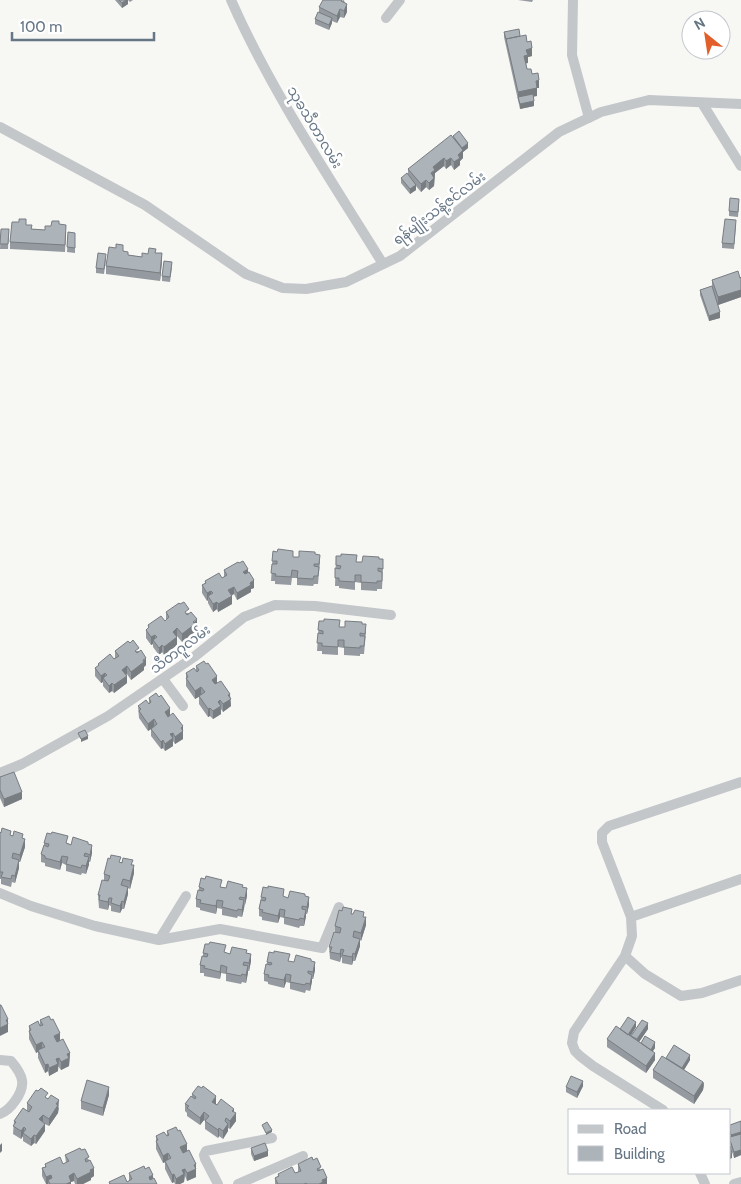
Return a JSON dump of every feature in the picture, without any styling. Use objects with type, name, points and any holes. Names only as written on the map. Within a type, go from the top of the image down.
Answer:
[{"type":"street","name":"သုခသီတာလမ်း","points":[[231,0],[248,38],[284,103],[383,264]]},
{"type":"street","points":[[386,18],[400,0]]},
{"type":"street","points":[[573,0],[572,55],[589,118]]},
{"type":"street","name":"ရန်မျိုးသန့်ဇင်လမ်း","points":[[0,127],[145,206],[246,274],[283,288],[306,289],[346,282],[400,256],[559,132],[601,112],[649,100],[741,104]]},
{"type":"street","points":[[702,103],[741,166]]},
{"type":"street","name":"သီတဂူလမ်း","points":[[0,773],[22,764],[108,716],[194,657],[244,618],[275,605],[315,606],[392,615]]},
{"type":"street","points":[[163,679],[183,706]]},
{"type":"street","points":[[661,1109],[593,1066],[580,1056],[572,1043],[574,1032],[625,956],[632,936],[631,917],[602,842],[602,833],[609,826],[741,782]]},
{"type":"street","points":[[631,917],[741,879]]},
{"type":"street","points":[[0,893],[31,906],[95,926],[159,940],[220,930],[322,948],[339,907]]},
{"type":"street","points":[[159,940],[186,896]]},
{"type":"street","points":[[625,956],[645,974],[681,996],[702,993],[741,980]]},
{"type":"street","points":[[0,1060],[11,1061],[20,1072],[22,1092],[6,1112],[0,1114]]},
{"type":"street","points":[[218,1184],[205,1159],[206,1151],[272,1138]]},
{"type":"street","points":[[238,1184],[303,1156]]},
{"type":"street","points":[[734,1184],[741,1182]]},
{"type":"building","points":[[323,0],[342,0],[347,4],[344,11],[340,9],[337,16],[319,7]]},
{"type":"building","points":[[318,12],[332,18],[329,25],[315,19]]},
{"type":"building","points":[[519,29],[520,36],[506,39],[504,32]]},
{"type":"building","points":[[526,35],[527,42],[531,41],[532,48],[526,50],[528,55],[524,56],[527,69],[531,69],[532,74],[538,73],[539,80],[536,81],[537,88],[518,92],[506,39]]},
{"type":"building","points":[[533,94],[534,101],[520,104],[518,97]]},
{"type":"building","points":[[459,131],[468,143],[462,148],[453,136]]},
{"type":"building","points":[[451,135],[463,150],[458,155],[460,158],[454,162],[451,158],[446,161],[444,158],[433,167],[435,170],[431,173],[434,178],[429,183],[426,180],[421,184],[408,169]]},
{"type":"building","points":[[407,173],[416,185],[410,189],[401,178]]},
{"type":"building","points":[[730,198],[739,199],[738,212],[729,211]]},
{"type":"building","points":[[19,219],[26,219],[26,225],[32,225],[31,229],[45,230],[45,226],[51,226],[52,221],[59,221],[59,224],[66,225],[65,245],[10,242],[12,222],[19,222]]},
{"type":"building","points":[[725,219],[736,220],[734,244],[722,243]]},
{"type":"building","points":[[1,229],[9,229],[8,244],[0,244]]},
{"type":"building","points":[[68,232],[75,233],[75,248],[67,247]]},
{"type":"building","points":[[116,244],[123,245],[123,251],[128,252],[128,255],[142,257],[142,253],[148,254],[149,248],[156,249],[155,253],[162,253],[160,273],[106,266],[109,247],[116,248]]},
{"type":"building","points":[[98,253],[106,254],[104,269],[96,268]]},
{"type":"building","points":[[164,261],[172,262],[170,277],[162,276]]},
{"type":"building","points":[[738,271],[741,277],[741,290],[718,297],[712,280]]},
{"type":"building","points":[[712,286],[720,312],[709,316],[700,290]]},
{"type":"building","points":[[278,549],[293,551],[293,557],[299,557],[299,551],[315,552],[315,554],[320,555],[319,564],[314,564],[314,566],[319,567],[318,576],[314,576],[313,579],[297,578],[298,571],[292,570],[291,577],[275,576],[276,574],[271,573],[272,564],[277,564],[277,561],[272,561],[273,551],[277,552]]},
{"type":"building","points":[[341,554],[357,555],[356,562],[362,562],[363,556],[383,559],[383,569],[378,568],[378,571],[382,572],[382,581],[377,581],[377,583],[361,582],[361,575],[355,575],[355,582],[339,581],[339,578],[335,578],[335,568],[340,569],[341,566],[336,565],[336,556],[341,556]]},
{"type":"building","points":[[243,561],[248,569],[243,572],[245,574],[249,572],[254,580],[250,583],[251,585],[237,593],[234,587],[228,590],[232,596],[218,604],[217,602],[213,604],[208,596],[213,593],[211,591],[207,593],[202,585],[206,583],[205,581],[219,573],[222,578],[227,575],[224,570]]},
{"type":"building","points":[[184,602],[189,609],[185,612],[187,615],[191,612],[197,619],[193,622],[195,624],[182,634],[177,628],[173,632],[177,637],[164,647],[162,645],[159,648],[153,640],[157,637],[155,635],[151,637],[146,630],[149,627],[148,625],[161,616],[165,621],[169,617],[166,612],[179,603]]},
{"type":"building","points":[[324,619],[340,620],[339,627],[345,627],[345,621],[366,624],[365,634],[360,633],[360,636],[365,636],[364,646],[360,646],[360,648],[344,647],[344,640],[338,640],[338,647],[322,646],[322,643],[317,643],[318,633],[323,634],[323,631],[318,630],[319,621],[324,621]]},
{"type":"building","points":[[133,640],[139,648],[135,651],[137,653],[141,650],[146,658],[143,660],[144,662],[131,672],[127,666],[122,670],[127,676],[114,685],[112,683],[109,686],[103,678],[107,675],[105,673],[101,676],[95,668],[110,654],[114,659],[119,656],[115,651],[128,641],[130,643]]},
{"type":"building","points":[[204,661],[206,664],[208,663],[217,676],[212,680],[215,684],[221,681],[230,694],[228,695],[231,699],[223,704],[220,700],[218,702],[221,706],[213,711],[210,708],[208,709],[199,696],[205,692],[201,687],[195,691],[186,678],[188,677],[186,673],[194,668],[197,672],[199,670],[196,666]]},
{"type":"building","points":[[156,693],[159,697],[161,695],[170,708],[165,712],[168,717],[173,713],[183,726],[181,728],[183,731],[175,737],[173,733],[170,734],[173,738],[165,744],[163,740],[161,742],[151,729],[157,724],[154,719],[148,724],[139,711],[141,709],[138,706],[146,700],[149,704],[151,702],[149,698]]},
{"type":"building","points":[[85,730],[88,736],[81,739],[78,733]]},
{"type":"building","points":[[14,772],[22,792],[4,799],[0,790],[0,777]]},
{"type":"building","points":[[2,828],[11,831],[10,835],[13,836],[14,831],[23,834],[22,838],[25,839],[20,855],[13,853],[12,858],[19,860],[15,876],[12,875],[11,879],[1,877],[3,872],[0,872],[0,832]]},
{"type":"building","points":[[52,832],[68,836],[66,843],[71,845],[73,837],[92,845],[90,855],[85,853],[84,856],[89,857],[86,866],[82,865],[81,868],[66,864],[68,857],[62,856],[60,862],[45,858],[41,854],[44,845],[48,847],[49,844],[44,843],[47,833],[51,834]]},
{"type":"building","points":[[111,855],[121,857],[119,862],[122,863],[123,858],[133,860],[131,865],[134,865],[130,881],[123,879],[121,885],[128,887],[124,902],[122,901],[120,906],[111,903],[112,898],[109,898],[108,902],[99,900],[100,895],[98,895],[102,880],[108,881],[110,876],[104,874],[108,858],[110,859]]},
{"type":"building","points":[[206,876],[222,880],[220,887],[226,888],[228,881],[247,888],[245,898],[240,897],[239,899],[244,900],[242,910],[238,909],[237,911],[222,907],[223,901],[217,900],[216,906],[200,903],[201,900],[196,899],[198,890],[203,891],[204,889],[199,887],[201,878],[205,879]]},
{"type":"building","points":[[268,886],[284,889],[283,896],[288,898],[290,891],[305,894],[305,896],[309,897],[307,907],[302,906],[302,909],[306,910],[304,919],[284,917],[285,910],[280,909],[278,916],[262,912],[263,910],[259,909],[261,900],[265,901],[266,898],[261,897],[263,887],[268,888]]},
{"type":"building","points":[[343,907],[352,909],[351,914],[355,910],[364,912],[363,917],[366,917],[361,933],[354,931],[353,937],[360,939],[355,954],[353,953],[352,957],[342,955],[344,950],[341,949],[340,954],[330,952],[332,947],[329,947],[334,932],[340,933],[341,928],[335,926],[339,910],[342,911]]},
{"type":"building","points":[[210,942],[226,945],[224,952],[230,954],[232,947],[247,950],[246,953],[251,954],[249,963],[244,962],[243,965],[248,966],[246,975],[226,973],[227,967],[221,965],[220,972],[204,968],[205,966],[200,965],[202,956],[207,957],[208,954],[203,953],[205,944]]},
{"type":"building","points":[[274,951],[290,954],[288,961],[294,962],[296,955],[315,962],[313,972],[308,971],[312,975],[310,984],[290,982],[291,975],[286,974],[284,980],[268,977],[269,975],[264,974],[266,964],[271,965],[272,963],[267,962],[269,952],[274,953]]},
{"type":"building","points":[[0,1005],[8,1019],[6,1020],[8,1024],[0,1028]]},
{"type":"building","points":[[49,1016],[51,1020],[53,1019],[60,1033],[54,1036],[57,1042],[63,1039],[70,1053],[67,1054],[69,1058],[61,1062],[59,1058],[56,1059],[58,1064],[49,1068],[48,1064],[45,1065],[38,1050],[45,1047],[42,1042],[36,1045],[29,1031],[31,1030],[29,1026],[38,1021],[40,1026],[43,1025],[40,1020]]},
{"type":"building","points":[[628,1017],[636,1022],[628,1035],[620,1029]]},
{"type":"building","points":[[642,1020],[648,1023],[637,1039],[631,1036]]},
{"type":"building","points":[[616,1026],[655,1053],[646,1066],[607,1039]]},
{"type":"building","points":[[645,1036],[655,1042],[651,1050],[641,1043]]},
{"type":"building","points":[[674,1045],[690,1055],[682,1068],[666,1058]]},
{"type":"building","points":[[662,1056],[703,1082],[694,1096],[653,1070]]},
{"type":"building","points":[[571,1076],[583,1081],[577,1092],[566,1087]]},
{"type":"building","points":[[87,1080],[109,1087],[103,1108],[81,1101]]},
{"type":"building","points":[[198,1086],[202,1088],[203,1086],[216,1096],[212,1102],[217,1105],[221,1099],[234,1109],[232,1111],[236,1113],[230,1121],[226,1118],[225,1121],[228,1124],[223,1131],[219,1128],[218,1130],[205,1121],[209,1116],[204,1112],[200,1118],[187,1108],[189,1106],[185,1104],[191,1096],[195,1099],[196,1097],[192,1094]]},
{"type":"building","points":[[41,1088],[48,1093],[45,1097],[48,1099],[51,1095],[59,1100],[49,1119],[43,1115],[39,1119],[45,1124],[36,1136],[34,1135],[31,1139],[23,1133],[26,1129],[24,1127],[21,1131],[13,1126],[16,1122],[14,1121],[23,1108],[29,1112],[32,1107],[27,1103],[36,1090],[38,1091]]},
{"type":"building","points":[[741,1121],[741,1132],[731,1135],[731,1125]]},
{"type":"building","points":[[267,1122],[272,1130],[266,1133],[262,1125]]},
{"type":"building","points":[[176,1127],[178,1131],[180,1130],[187,1144],[180,1147],[183,1153],[189,1150],[196,1164],[194,1165],[196,1169],[187,1173],[185,1169],[182,1170],[184,1174],[176,1179],[165,1161],[171,1158],[168,1153],[163,1156],[156,1141],[158,1140],[156,1136],[164,1132],[167,1136],[169,1135],[167,1131]]},
{"type":"building","points":[[741,1134],[741,1150],[734,1152],[731,1137]]},
{"type":"building","points":[[265,1143],[268,1151],[254,1156],[251,1148]]},
{"type":"building","points":[[80,1148],[81,1150],[85,1149],[89,1157],[85,1159],[86,1162],[90,1160],[94,1168],[90,1170],[91,1172],[77,1179],[74,1173],[69,1176],[71,1182],[66,1184],[50,1184],[48,1180],[52,1178],[51,1175],[46,1177],[42,1168],[46,1167],[45,1164],[60,1157],[63,1164],[69,1161],[65,1155]]},
{"type":"building","points":[[312,1157],[313,1160],[317,1158],[321,1167],[317,1169],[318,1171],[323,1169],[327,1178],[322,1180],[323,1182],[319,1184],[278,1184],[275,1178],[279,1176],[278,1174],[292,1167],[295,1173],[301,1171],[298,1164]]},
{"type":"building","points":[[144,1166],[145,1169],[149,1167],[153,1175],[149,1177],[150,1180],[154,1178],[157,1184],[110,1184],[109,1182],[124,1175],[127,1182],[132,1179],[129,1173]]}]
